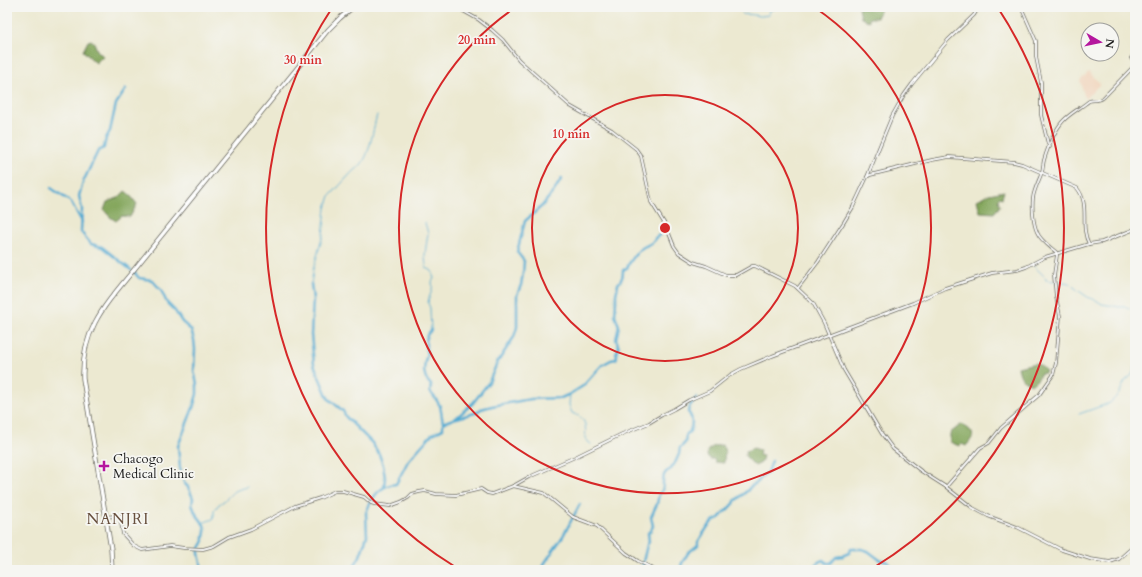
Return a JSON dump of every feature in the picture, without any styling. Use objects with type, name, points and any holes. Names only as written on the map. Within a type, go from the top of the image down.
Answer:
[{"type":"highway","points":[[112,570],[106,517],[83,375],[83,360],[86,345],[94,324],[106,305],[128,277],[328,30],[353,7]]},
{"type":"street","points":[[456,7],[479,20],[494,32],[519,60],[570,106],[612,130],[635,148],[640,154],[651,202],[666,226],[674,246],[679,253],[693,262],[729,275],[736,275],[752,266],[755,266],[798,288],[814,303],[844,370],[877,426],[890,446],[921,471],[966,504],[988,516],[1017,527],[1062,550],[1080,556],[1113,562],[1122,558],[1135,544]]},
{"type":"street","points":[[798,288],[818,262],[853,207],[892,116],[906,92],[948,40],[974,15],[980,7]]},
{"type":"street","points":[[1021,7],[1036,41],[1036,57],[1041,82],[1041,115],[1047,142],[1050,147]]},
{"type":"street","points":[[1057,253],[1040,238],[1036,230],[1033,198],[1044,160],[1055,132],[1065,119],[1089,101],[1102,99],[1134,66],[1131,58],[1135,53]]},
{"type":"street","points":[[867,177],[932,160],[952,157],[1022,164],[1078,190],[1085,206],[1085,234],[1089,244]]},
{"type":"street","points":[[106,517],[120,517],[123,534],[134,546],[142,550],[170,546],[203,549],[214,546],[229,537],[250,529],[295,506],[320,498],[335,491],[343,491],[356,496],[364,497],[374,504],[390,506],[401,502],[412,494],[419,492],[458,494],[481,488],[487,493],[492,494],[513,486],[529,477],[651,422],[689,400],[710,391],[730,375],[767,358],[913,303],[945,288],[994,272],[1022,269],[1039,259],[1089,244],[1102,242],[1135,229]]},
{"type":"street","points":[[946,488],[980,448],[989,443],[1001,428],[1039,395],[1053,375],[1056,364],[1060,316],[1056,297],[1054,275],[1057,253]]},
{"type":"street","points":[[513,486],[548,495],[573,517],[597,526],[626,553],[654,570]]},
{"type":"shaded area","points":[[1089,72],[1100,84],[1085,99],[1080,80]]},
{"type":"green space","points":[[859,7],[881,7],[877,18],[869,18],[869,21],[861,18]]},
{"type":"green space","points":[[91,40],[103,56],[96,63],[83,51],[88,41]]},
{"type":"green space","points":[[125,191],[137,204],[130,217],[122,216],[116,221],[104,210],[107,202],[118,198]]},
{"type":"green space","points":[[1004,191],[1002,198],[999,197],[998,200],[1000,206],[994,213],[980,212],[977,200],[989,194]]},
{"type":"green space","points":[[1035,363],[1046,370],[1045,373],[1040,374],[1038,379],[1032,384],[1022,378],[1018,367]]},
{"type":"green space","points":[[962,424],[971,431],[972,434],[972,439],[966,446],[962,444],[959,446],[950,442],[950,433]]},
{"type":"green space","points":[[722,445],[725,449],[724,463],[715,462],[714,459],[710,459],[707,456],[708,450],[714,446]]},
{"type":"green space","points":[[753,448],[760,450],[759,455],[763,456],[761,463],[755,466],[745,456],[746,451]]},
{"type":"waterway","points":[[761,16],[769,15],[770,10],[783,7]]},
{"type":"waterway","points":[[742,13],[744,15],[760,16]]},
{"type":"waterway","points":[[104,147],[106,138],[110,131],[116,104],[126,89]]},
{"type":"waterway","points":[[313,270],[323,235],[326,208],[330,196],[363,162],[370,146],[377,115]]},
{"type":"waterway","points":[[104,148],[98,151],[83,182],[79,196],[82,209],[81,232],[91,244],[102,247],[131,270]]},
{"type":"waterway","points":[[371,502],[375,495],[381,490],[396,484],[408,461],[432,434],[443,429],[443,424],[445,422],[456,418],[473,403],[489,382],[497,363],[514,337],[517,327],[517,295],[521,285],[524,261],[517,252],[525,221],[542,206],[562,178]]},
{"type":"waterway","points":[[51,188],[71,202],[82,222]]},
{"type":"waterway","points":[[425,223],[428,233],[425,254],[426,268],[431,270],[434,278],[428,303],[430,308],[431,330]]},
{"type":"waterway","points":[[457,418],[492,406],[531,399],[561,398],[583,386],[602,365],[616,359],[616,353],[619,347],[616,339],[619,326],[615,315],[616,294],[623,270],[627,268],[633,257],[640,250],[652,243],[655,238],[661,234]]},
{"type":"waterway","points":[[1033,265],[1045,277],[1046,280],[1054,281]]},
{"type":"waterway","points":[[134,272],[139,278],[152,280],[161,290],[167,303],[175,311],[182,322],[191,330],[194,340],[194,371],[197,384],[197,394],[178,446],[180,468],[184,483],[188,487],[193,498],[192,505],[195,513],[203,522],[205,528],[204,541],[200,548]]},
{"type":"waterway","points":[[311,284],[313,272]]},
{"type":"waterway","points":[[1056,281],[1069,283],[1089,298],[1102,304],[1126,307],[1135,310]]},
{"type":"waterway","points":[[311,284],[313,299],[311,335],[314,364],[328,398],[343,411],[346,417],[372,443],[379,454],[383,465],[385,478],[384,487]]},
{"type":"waterway","points":[[431,330],[427,335],[427,355],[424,371],[426,379],[431,385],[430,392],[440,406],[443,423]]},
{"type":"waterway","points":[[1079,414],[1110,403],[1119,394],[1125,381],[1132,375],[1135,368]]},
{"type":"waterway","points":[[570,394],[569,405],[572,413],[580,417],[585,423],[586,439],[591,444]]},
{"type":"waterway","points":[[643,562],[649,542],[648,533],[653,526],[651,517],[657,504],[659,494],[662,491],[664,475],[671,469],[676,461],[680,448],[685,443],[686,435],[690,431],[692,423],[692,419],[688,412],[689,407],[697,397]]},
{"type":"waterway","points":[[680,570],[688,553],[698,545],[698,542],[707,528],[768,472],[772,461]]},
{"type":"waterway","points":[[226,499],[234,491],[247,487]]},
{"type":"waterway","points":[[202,523],[213,519],[214,511],[218,505],[225,500]]},
{"type":"waterway","points":[[352,570],[360,556],[367,536],[366,513],[370,503]]},
{"type":"waterway","points":[[540,570],[563,536],[580,504]]},
{"type":"waterway","points":[[813,570],[815,565],[820,561],[823,560],[827,563],[831,563],[836,557],[843,556],[849,553],[851,549],[855,549]]},
{"type":"waterway","points":[[855,549],[868,551],[880,560],[888,562],[895,570]]},
{"type":"waterway","points":[[199,550],[201,570]]},
{"type":"waterway","points":[[643,564],[643,570]]},
{"type":"place","name":"Chacogo Medical Clinic","points":[[104,466]]},
{"type":"district","name":"NANJRI","points":[[118,519]]}]
